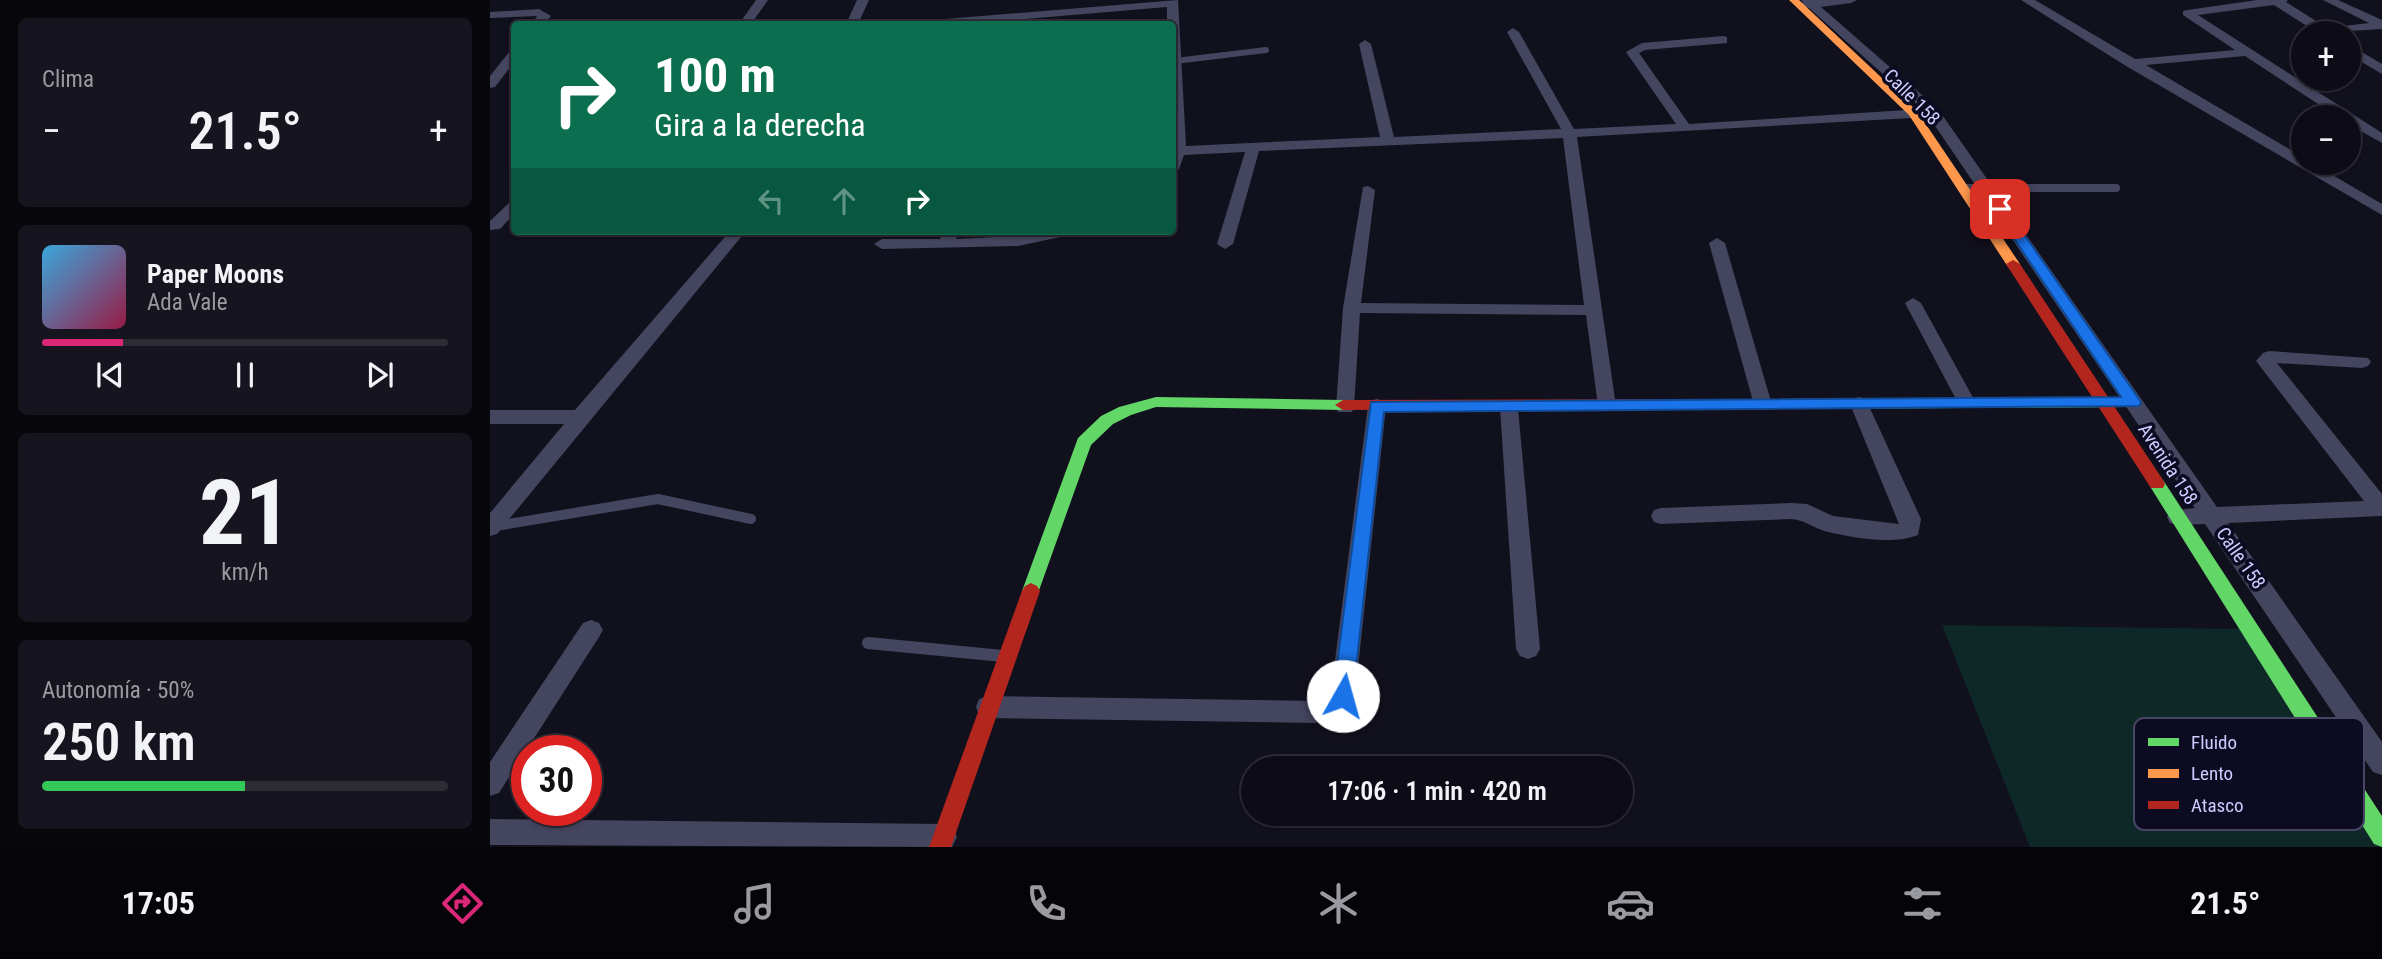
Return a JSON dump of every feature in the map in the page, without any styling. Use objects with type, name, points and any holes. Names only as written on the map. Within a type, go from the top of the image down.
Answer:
[{"type":"street","points":[[747,21],[762,0]]},
{"type":"street","points":[[853,21],[863,0]]},
{"type":"street","points":[[1803,2],[1852,0]]},
{"type":"street","points":[[2027,0],[2382,209]]},
{"type":"street","points":[[2282,0],[2187,13],[2329,105]]},
{"type":"street","points":[[2329,0],[2382,25],[2361,28]]},
{"type":"street","points":[[2276,1],[2307,21]]},
{"type":"street","points":[[976,21],[1071,6],[1172,2],[1173,21]]},
{"type":"street","name":"Calle 158","points":[[1803,2],[1933,113],[2351,718]]},
{"type":"street","name":"Avenida 158","points":[[1803,2],[1913,113],[2104,402],[2306,718]]},
{"type":"street","points":[[490,15],[539,12],[545,16],[541,21]]},
{"type":"street","points":[[1513,32],[1569,132],[1607,406]]},
{"type":"street","points":[[1685,128],[1632,52],[1642,47],[1723,40]]},
{"type":"street","points":[[1365,44],[1388,142]]},
{"type":"street","points":[[2130,63],[2250,52]]},
{"type":"street","points":[[2361,56],[2382,70]]},
{"type":"street","points":[[490,84],[511,58]]},
{"type":"street","points":[[1176,150],[1685,128],[1933,113]]},
{"type":"street","points":[[2361,126],[2382,139]]},
{"type":"street","points":[[1225,244],[1252,148]]},
{"type":"street","points":[[1345,407],[1352,308],[1368,190]]},
{"type":"street","points":[[494,226],[511,209]]},
{"type":"street","points":[[490,527],[580,416],[735,235]]},
{"type":"street","points":[[882,244],[949,237],[1018,241],[1046,235]]},
{"type":"street","points":[[1717,243],[1763,405]]},
{"type":"street","points":[[1913,303],[1967,403]]},
{"type":"street","points":[[1352,308],[1595,310]]},
{"type":"street","points":[[2362,362],[2269,357],[2265,361],[2381,508]]},
{"type":"street","points":[[490,832],[588,840],[942,842],[1084,442],[1094,428],[1129,407],[1156,402],[1509,408],[2133,402]]},
{"type":"street","points":[[1661,516],[1791,511],[1807,512],[1829,524],[1900,533],[1910,529],[1910,519],[1859,404]]},
{"type":"street","points":[[988,707],[1316,712],[1332,706],[1343,696],[1377,406]]},
{"type":"street","points":[[1509,408],[1528,649]]},
{"type":"street","points":[[490,417],[580,416]]},
{"type":"street","points":[[2177,517],[2381,508]]},
{"type":"street","points":[[490,784],[591,630]]},
{"type":"street","name":"Calle 158","points":[[2364,737],[2382,763]]},
{"type":"street","name":"Avenida 158","points":[[2364,808],[2382,836]]},
{"type":"lane","points":[[1176,61],[1266,50]]},
{"type":"lane","points":[[1962,188],[2116,188]]},
{"type":"lane","points":[[490,527],[658,499],[751,519]]},
{"type":"lane","points":[[868,643],[1007,657]]},
{"type":"green space","points":[[1942,625],[2249,629],[2303,718],[2134,718],[2134,830],[2364,830],[2364,817],[2382,847],[2030,847]]},
{"type":"traffic: fast","points":[[1031,591],[1084,442],[1107,420],[1125,411],[1156,402],[1343,405]]},
{"type":"traffic: fast","points":[[1811,404],[2133,402]]},
{"type":"traffic: fast","points":[[2157,484],[2307,718]]},
{"type":"traffic: fast","points":[[2364,808],[2382,836]]},
{"type":"traffic: slow","points":[[1794,0],[1913,113],[2013,264]]},
{"type":"traffic: jam","points":[[2013,264],[2157,484]]},
{"type":"traffic: jam","points":[[1343,405],[1811,404]]},
{"type":"traffic: jam","points":[[940,847],[1031,591]]},
{"type":"route","points":[[1343,696],[1377,406],[1509,408],[2133,402],[2000,209]]}]
